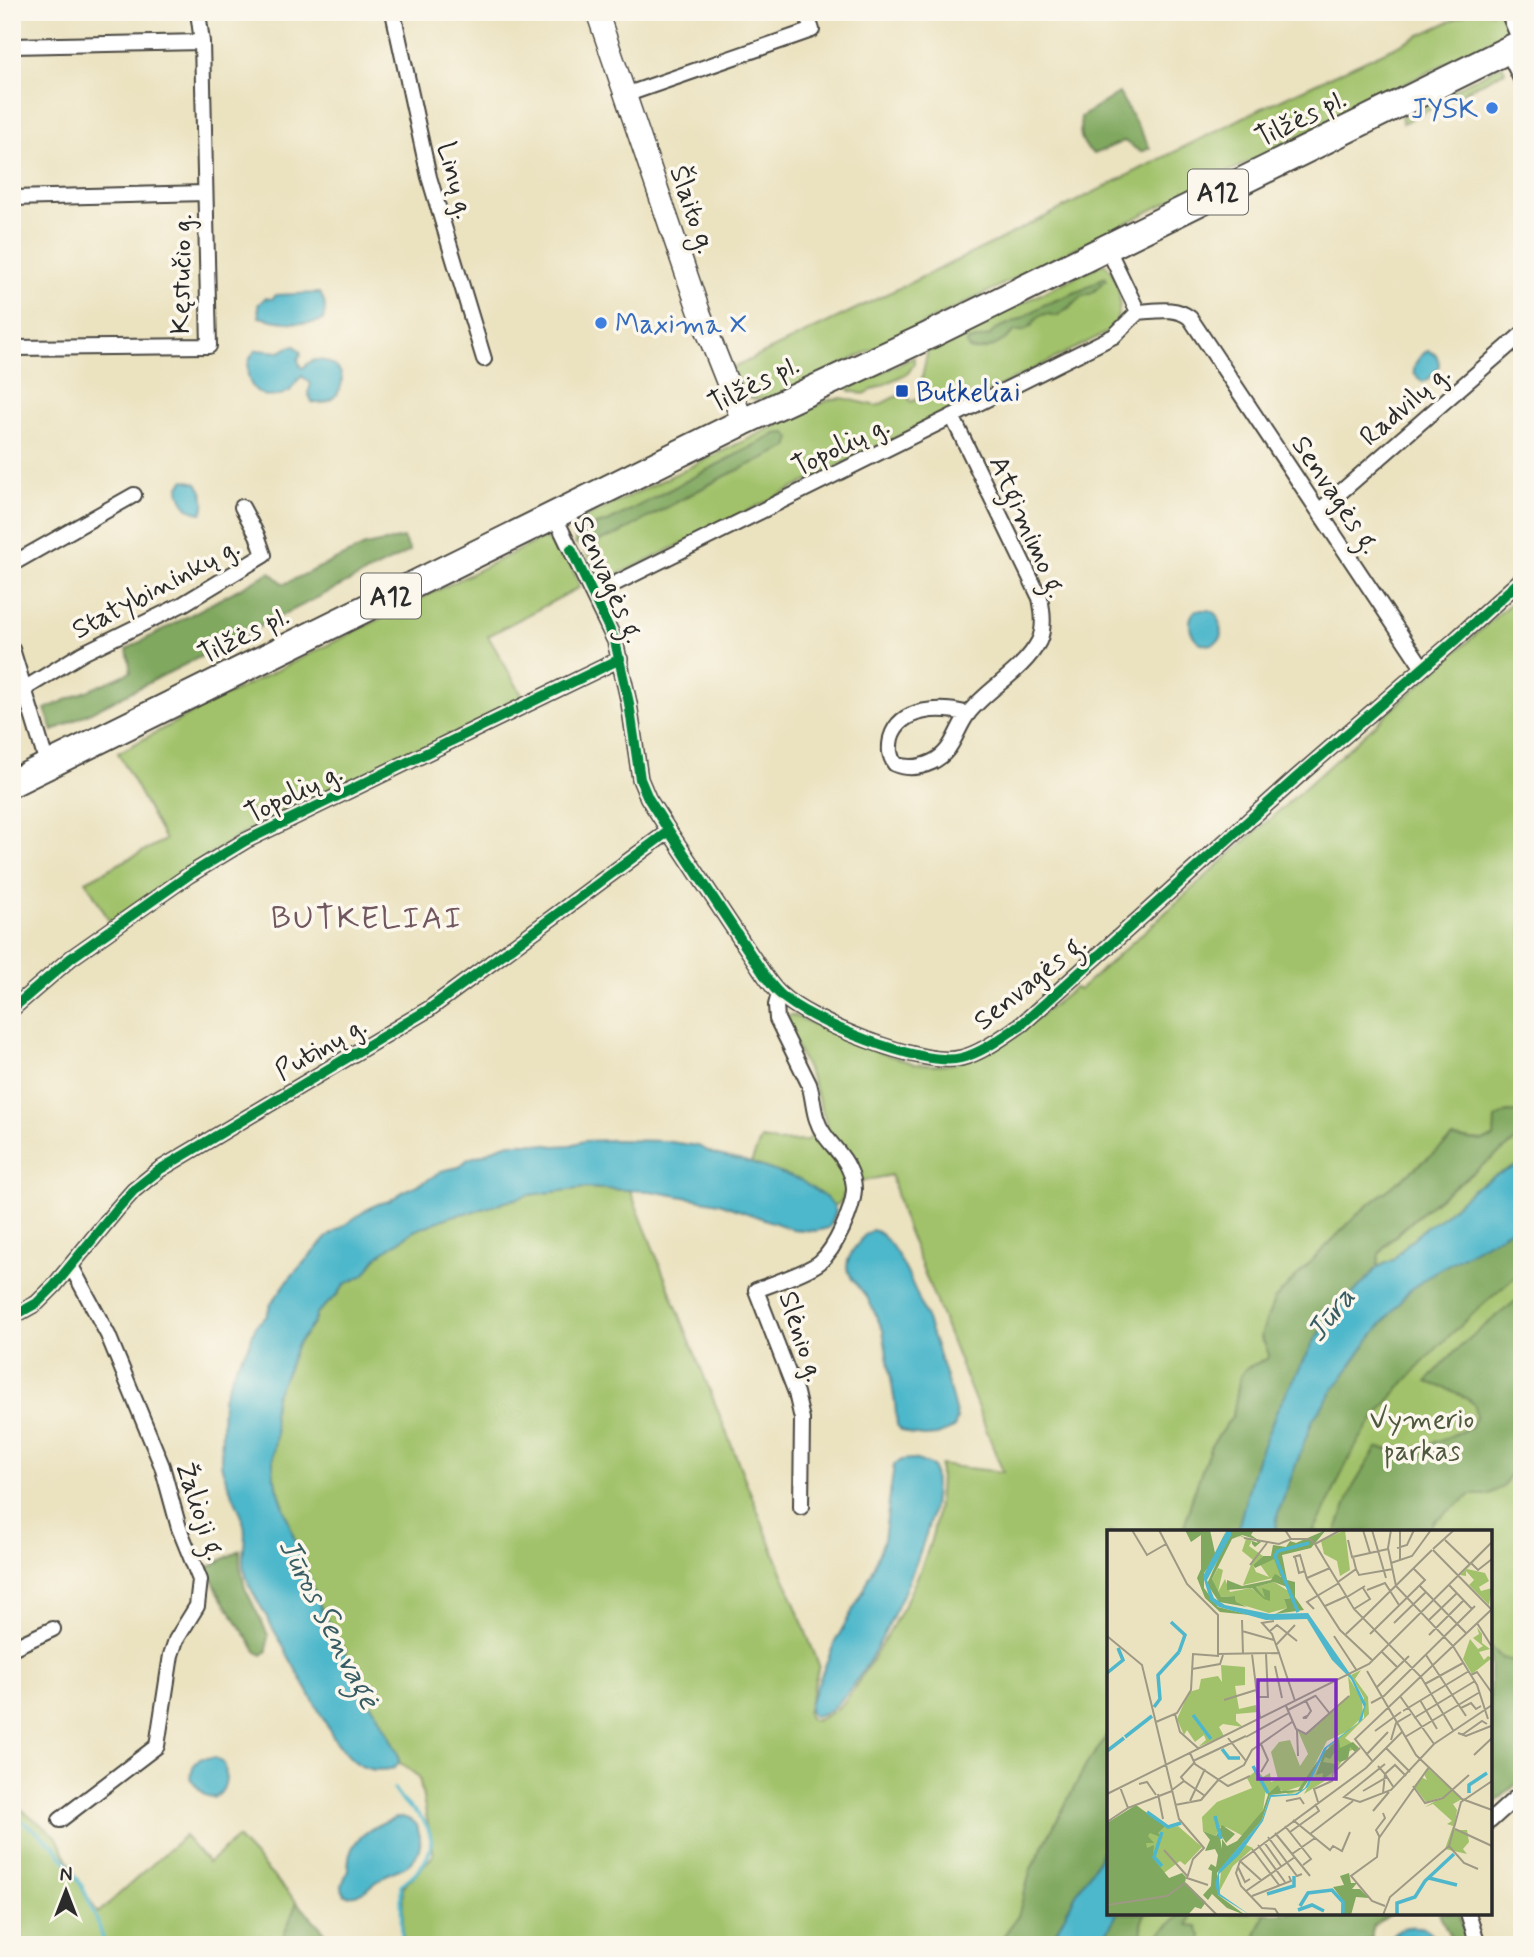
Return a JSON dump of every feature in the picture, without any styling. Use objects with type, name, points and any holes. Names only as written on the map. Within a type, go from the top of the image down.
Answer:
[{"type":"highway","name":"Tilžės pl.","points":[[12,783],[743,422],[930,335],[1517,46]]},
{"type":"main road","name":"Šlaito g.","points":[[597,12],[699,311],[743,422]]},
{"type":"street","name":"Kęstučio g.","points":[[12,348],[209,346],[202,42],[198,12]]},
{"type":"street","name":"Linų g.","points":[[393,12],[429,177],[484,359]]},
{"type":"street","points":[[625,95],[812,30],[806,12]]},
{"type":"street","points":[[1508,12],[1522,81]]},
{"type":"street","points":[[12,46],[202,42]]},
{"type":"street","points":[[12,198],[205,193]]},
{"type":"street","points":[[1107,247],[1138,312]]},
{"type":"street","name":"Senvagės g.","points":[[554,515],[615,641],[640,779],[648,797],[763,973],[779,994],[816,1018],[911,1055],[940,1060],[960,1059],[1022,1024],[1423,668],[1190,318],[1183,312],[1170,310],[1138,312]]},
{"type":"street","name":"Topolių g.","points":[[594,594],[1114,336],[1138,312]]},
{"type":"street","name":"Radvilų g.","points":[[1319,511],[1522,334]]},
{"type":"street","name":"Atgimimo g.","points":[[953,416],[1034,586],[1042,610],[1043,624],[1040,639],[1028,657],[968,714],[952,744],[932,762],[910,768],[895,764],[890,757],[892,733],[915,713],[941,709],[968,714]]},
{"type":"street","points":[[12,564],[134,495]]},
{"type":"street","name":"Statybininkų g.","points":[[24,689],[83,653],[183,604],[264,555],[242,507]]},
{"type":"street","points":[[1423,668],[1522,579]]},
{"type":"street","points":[[12,649],[48,766]]},
{"type":"street","name":"Topolių g.","points":[[12,1009],[71,958],[189,875],[245,841],[620,659]]},
{"type":"street","name":"Putinų g.","points":[[12,1317],[37,1303],[134,1190],[159,1170],[429,1009],[669,831]]},
{"type":"street","name":"Slėnio g.","points":[[779,994],[776,1005],[777,1019],[809,1084],[823,1134],[843,1156],[854,1190],[840,1235],[820,1263],[756,1290],[799,1406],[802,1430],[801,1507]]},
{"type":"street","name":"Žalioji g.","points":[[60,1820],[157,1746],[171,1655],[176,1640],[197,1606],[200,1580],[179,1528],[162,1466],[152,1441],[108,1335],[71,1266]]},
{"type":"street","points":[[12,1648],[52,1629]]},
{"type":"street","points":[[1492,1819],[1522,1792]]},
{"type":"street","points":[[1469,1915],[1478,1945]]},
{"type":"green space","points":[[1470,12],[1517,12],[1521,26],[775,398],[748,397],[731,369],[993,243],[1260,109]]},
{"type":"green space","points":[[1502,65],[1505,71],[1403,123],[1401,117]]},
{"type":"green space","points":[[1119,93],[1150,148],[1141,152],[1124,141],[1094,154],[1085,146],[1081,137],[1081,117]]},
{"type":"green space","points":[[1104,263],[1115,278],[1120,298],[1119,309],[1113,327],[1106,333],[647,561],[601,582],[581,543],[576,545],[576,530],[584,518],[829,400],[842,398],[877,406],[904,392],[911,402],[924,396],[920,387],[928,349]],"holes":[[[1104,277],[1092,293],[1083,296],[1068,309],[1044,314],[1037,318],[1032,326],[1015,331],[1008,337],[968,341],[989,336],[996,329],[1084,289]],[[786,433],[787,447],[721,478],[618,534],[588,544],[596,525],[608,522],[776,434]]]},
{"type":"green space","points":[[1105,277],[1106,280],[1092,293],[1083,296],[1057,316],[1041,315],[1027,329],[1015,331],[993,346],[981,350],[969,349],[968,341],[989,336],[996,329]]},
{"type":"green space","points":[[914,357],[914,364],[908,373],[864,394],[850,391],[849,388]]},
{"type":"green space","points":[[786,433],[791,438],[788,447],[721,478],[618,534],[588,545],[583,540],[584,535],[596,525],[608,522],[776,434]]},
{"type":"green space","points":[[403,538],[410,551],[53,731],[45,709],[131,672],[127,649],[270,572],[284,584],[365,546]]},
{"type":"green space","points":[[541,539],[556,545],[567,556],[580,587],[488,636],[525,700],[241,835],[162,886],[111,924],[86,881],[165,840],[118,753],[205,706]]},
{"type":"green space","points":[[1522,593],[1522,1113],[1507,1112],[1494,1138],[1482,1141],[1453,1138],[1360,1212],[1274,1300],[1261,1339],[1267,1349],[1267,1359],[1246,1368],[1240,1376],[1233,1415],[1211,1446],[1193,1495],[1184,1528],[1187,1530],[1107,1530],[1107,1734],[1088,1762],[1031,1869],[1018,1916],[997,1945],[403,1945],[403,1887],[434,1855],[419,1777],[399,1762],[398,1754],[378,1715],[364,1696],[353,1667],[322,1611],[273,1474],[275,1396],[296,1346],[313,1324],[317,1313],[345,1284],[364,1275],[378,1256],[414,1231],[451,1216],[528,1195],[585,1188],[630,1190],[819,1665],[807,1713],[814,1721],[842,1704],[854,1689],[906,1601],[933,1533],[940,1465],[1003,1472],[902,1216],[891,1175],[846,1185],[841,1202],[834,1206],[805,1185],[751,1163],[761,1139],[777,1142],[806,1141],[827,1125],[811,1078],[784,1021],[785,1017],[792,1015],[879,1052],[915,1064],[954,1064],[1017,1034],[1075,988],[1079,990]]},
{"type":"green space","points":[[1507,1112],[1522,1113],[1522,1136],[1435,1201],[1391,1239],[1379,1254],[1378,1267],[1335,1313],[1315,1340],[1256,1462],[1238,1530],[1184,1528],[1211,1446],[1233,1415],[1240,1376],[1246,1368],[1267,1359],[1269,1355],[1261,1335],[1274,1300],[1360,1212],[1453,1138],[1482,1141],[1494,1138],[1495,1119]]},
{"type":"green space","points":[[1522,1136],[1522,1164],[1496,1175],[1472,1190],[1440,1219],[1426,1227],[1393,1260],[1378,1267],[1379,1254],[1392,1239],[1435,1201]]},
{"type":"green space","name":"Vymerio parkas","points":[[1522,1223],[1522,1779],[1492,1805],[1492,1530],[1275,1530],[1278,1513],[1313,1419],[1371,1337],[1481,1247]]},
{"type":"green space","points":[[1522,1223],[1522,1271],[1436,1349],[1379,1413],[1355,1447],[1314,1530],[1275,1530],[1278,1513],[1313,1419],[1371,1337],[1409,1291],[1431,1274]]},
{"type":"green space","points":[[1522,1296],[1521,1454],[1504,1486],[1488,1495],[1471,1495],[1433,1522],[1429,1530],[1337,1530],[1353,1487],[1376,1449],[1415,1448],[1470,1428],[1476,1417],[1475,1405],[1459,1394],[1427,1382],[1484,1326]]},
{"type":"green space","points":[[240,1550],[245,1588],[268,1635],[267,1651],[262,1655],[256,1651],[218,1592],[207,1568]]},
{"type":"green space","points":[[1492,1648],[1502,1658],[1522,1663],[1522,1779],[1492,1805]]},
{"type":"green space","points":[[1107,1734],[1107,1841],[1098,1860],[1077,1892],[1052,1940],[1043,1945],[997,1945],[1018,1916],[1031,1869],[1088,1762]]},
{"type":"green space","points":[[12,1802],[56,1836],[98,1913],[184,1836],[208,1863],[237,1838],[297,1902],[280,1945],[12,1945]]},
{"type":"green space","points":[[297,1902],[337,1945],[280,1945]]},
{"type":"green space","points":[[1116,1915],[1144,1915],[1142,1931],[1133,1945],[1099,1945]]},
{"type":"green space","points":[[1144,1915],[1181,1915],[1151,1945],[1133,1945],[1142,1931]]},
{"type":"green space","points":[[1181,1915],[1190,1915],[1188,1925],[1197,1926],[1201,1945],[1151,1945]]},
{"type":"green space","points":[[1187,1915],[1389,1915],[1372,1927],[1372,1938],[1359,1945],[1201,1945],[1201,1936],[1187,1925]]},
{"type":"green space","points":[[1264,1915],[1389,1915],[1372,1927],[1372,1938],[1359,1945],[1252,1945]]},
{"type":"green space","points":[[1440,1915],[1460,1915],[1469,1945],[1454,1945]]},
{"type":"water","points":[[319,293],[325,306],[323,320],[301,323],[259,317],[258,305],[265,298]]},
{"type":"water","points":[[295,346],[300,351],[298,359],[303,368],[312,361],[321,360],[339,370],[341,385],[333,398],[323,403],[312,402],[308,393],[311,384],[302,376],[290,391],[279,395],[267,396],[254,389],[248,376],[252,355],[257,350],[280,352]]},
{"type":"water","points":[[1428,351],[1437,356],[1439,366],[1430,378],[1422,382],[1414,370],[1420,357]]},
{"type":"water","points":[[185,480],[197,483],[201,490],[204,501],[202,513],[192,511],[183,500],[179,486]]},
{"type":"water","points":[[1196,610],[1209,610],[1216,614],[1220,622],[1221,638],[1206,645],[1195,638],[1190,624],[1191,616]]},
{"type":"water","points":[[614,1140],[664,1141],[698,1146],[714,1154],[751,1163],[800,1180],[825,1197],[836,1212],[828,1228],[816,1231],[792,1229],[719,1203],[650,1191],[585,1188],[528,1195],[451,1216],[414,1231],[378,1256],[364,1275],[345,1284],[317,1313],[313,1324],[296,1346],[275,1396],[273,1474],[322,1611],[353,1667],[364,1696],[378,1714],[398,1754],[399,1762],[395,1768],[367,1768],[354,1761],[335,1740],[249,1585],[243,1564],[244,1525],[221,1463],[223,1399],[235,1367],[249,1345],[256,1325],[266,1317],[271,1304],[289,1279],[326,1238],[366,1210],[389,1201],[441,1171],[459,1167],[468,1159],[510,1143],[555,1146]]},
{"type":"water","points":[[1522,1164],[1522,1223],[1431,1274],[1409,1291],[1371,1337],[1313,1419],[1278,1513],[1275,1530],[1238,1530],[1256,1462],[1278,1408],[1315,1340],[1335,1313],[1378,1267],[1393,1260],[1426,1227],[1440,1219],[1472,1190],[1496,1175]]},
{"type":"water","points":[[872,1230],[885,1238],[899,1257],[925,1314],[946,1376],[957,1419],[954,1428],[937,1435],[910,1434],[897,1425],[883,1330],[867,1297],[852,1279],[847,1268],[853,1250]]},
{"type":"water","points":[[914,1459],[933,1466],[935,1484],[932,1513],[918,1558],[895,1611],[864,1669],[847,1693],[829,1710],[813,1717],[809,1705],[835,1642],[864,1590],[884,1540],[894,1465],[902,1460]]},
{"type":"water","points":[[201,1758],[215,1758],[224,1764],[225,1784],[214,1798],[204,1795],[190,1778],[194,1765]]},
{"type":"water","points":[[397,1817],[410,1820],[417,1827],[420,1846],[416,1856],[409,1864],[388,1874],[363,1892],[345,1895],[342,1885],[348,1870],[349,1856],[357,1841],[369,1831]]},
{"type":"water","points":[[1107,1841],[1107,1915],[1116,1916],[1099,1945],[1049,1945],[1077,1892]]},
{"type":"water","points":[[1407,1927],[1424,1928],[1438,1945],[1389,1945],[1395,1933]]},
{"type":"waterway","name":"Jūros Senvagė","points":[[394,1789],[424,1821],[431,1840],[427,1858],[401,1885],[402,1945]]},
{"type":"waterway","points":[[12,1814],[50,1843],[72,1869],[91,1906],[105,1945]]},
{"type":"cycle path","points":[[571,549],[615,641],[629,703],[640,779],[648,798],[777,992],[815,1017],[867,1040],[921,1056],[943,1059],[961,1058],[977,1052],[1022,1024],[1522,579]]},
{"type":"cycle path","points":[[12,1009],[71,958],[189,875],[245,841],[620,659]]},
{"type":"cycle path","points":[[12,1317],[37,1303],[134,1190],[159,1170],[429,1009],[669,831]]},
{"type":"place","name":"JYSK","points":[[1492,108]]},
{"type":"place","name":"Maxima X","points":[[601,323]]},
{"type":"place","name":"Butkeliai","points":[[902,391]]},
{"type":"district","name":"BUTKELIAI","points":[[367,917]]},
{"type":"water label","name":"Jūra","points":[[1330,1314]]}]
